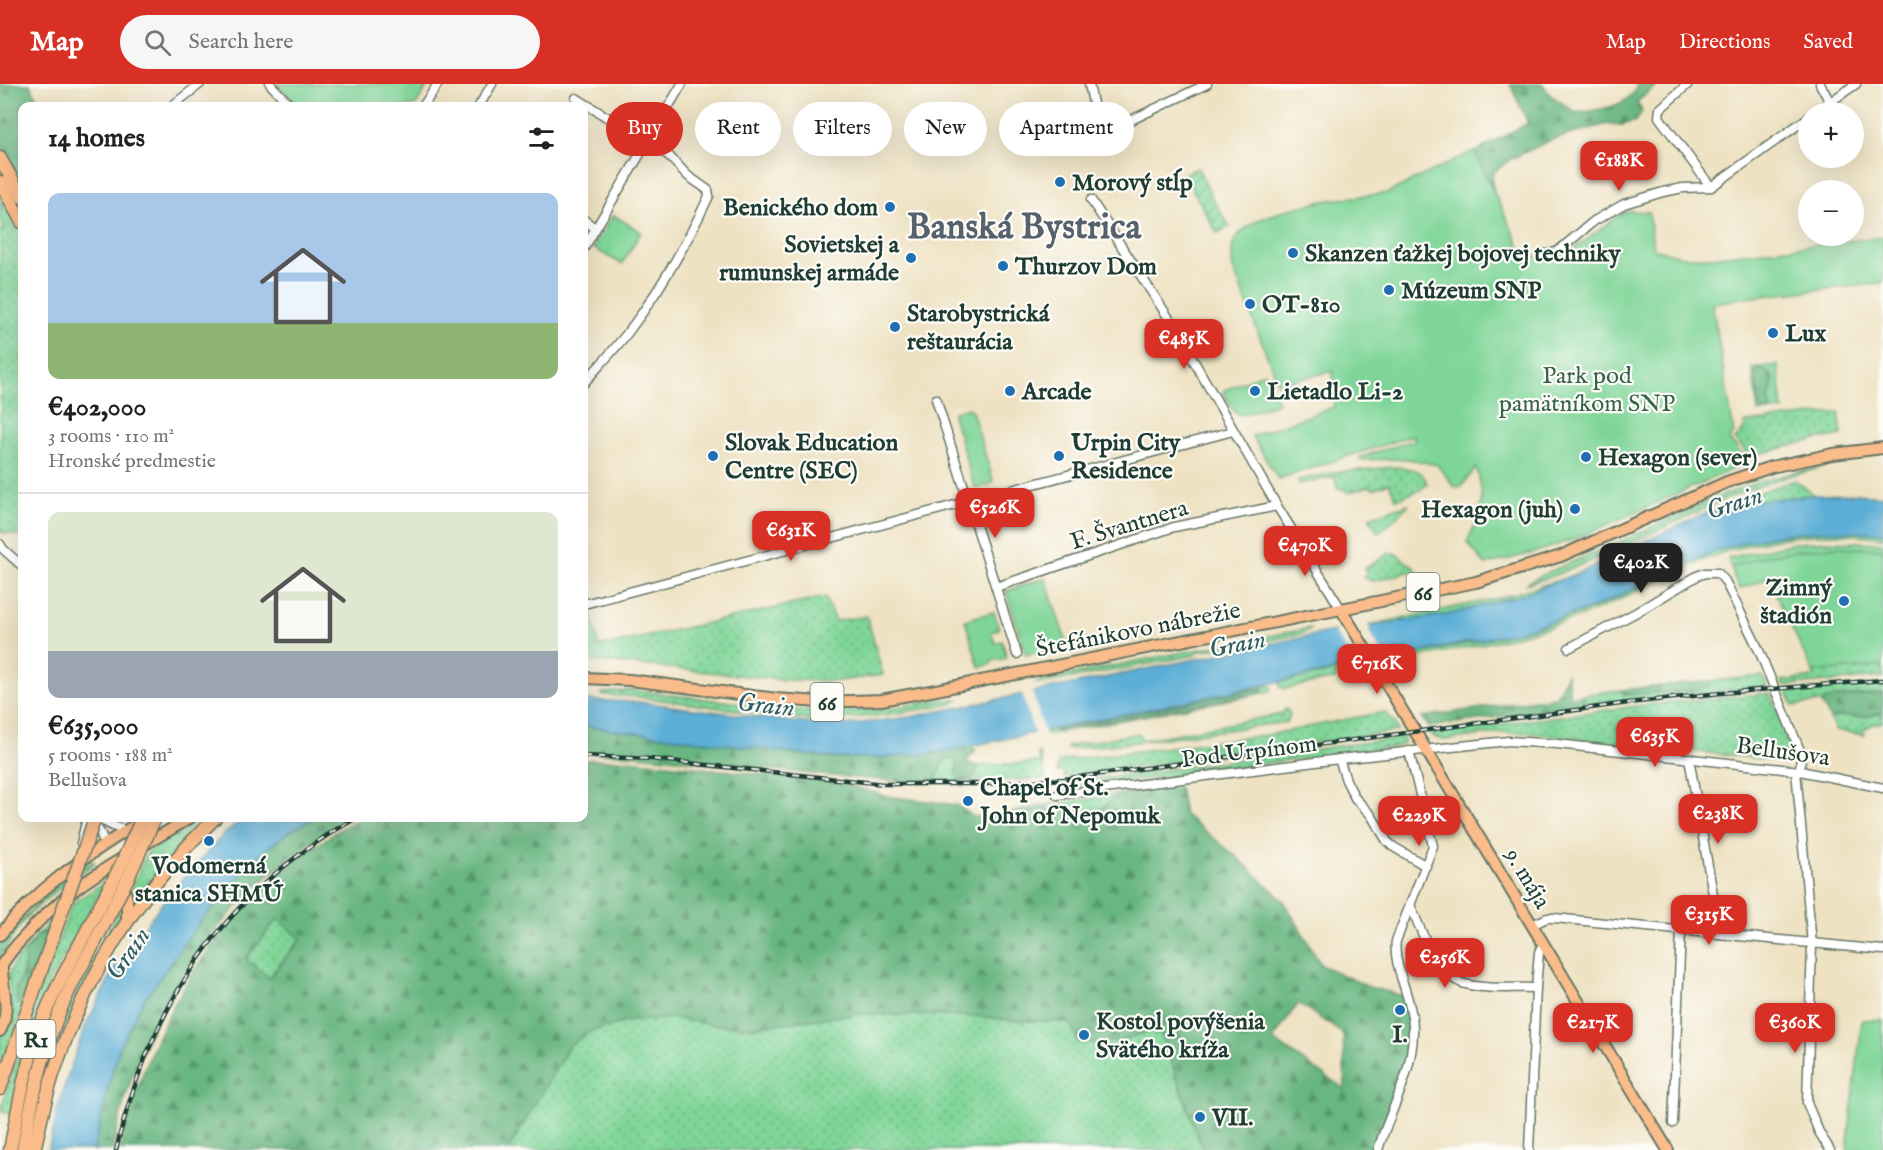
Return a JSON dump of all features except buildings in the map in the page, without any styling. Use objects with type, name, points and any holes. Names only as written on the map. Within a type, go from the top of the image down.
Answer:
[{"type":"highway","points":[[0,158],[18,190]]},
{"type":"highway","points":[[0,182],[18,215]]},
{"type":"highway","points":[[0,1089],[91,822]]},
{"type":"highway","name":"R1","points":[[23,1150],[34,1092],[49,1040],[89,939],[140,822]]},
{"type":"highway","name":"R1","points":[[10,1150],[22,1090],[37,1036],[53,996],[129,876],[153,822]]},
{"type":"highway","points":[[34,1150],[47,1095],[65,1041],[78,1009],[109,948],[145,896],[185,847],[211,822]]},
{"type":"main road","name":"Štefánikovo nábrežie","points":[[588,678],[630,680],[799,701],[841,702],[902,696],[1476,582],[1538,564],[1593,543],[1727,482],[1771,467],[1833,454],[1883,448]]},
{"type":"main road","name":"9. mája","points":[[1341,609],[1668,1150]]},
{"type":"main road","points":[[0,935],[22,908],[42,890],[76,864],[141,822]]},
{"type":"main road","points":[[0,1031],[7,1014],[1,966],[42,916],[70,892],[183,822]]},
{"type":"main road","points":[[104,845],[124,888],[127,900],[127,921]]},
{"type":"street","points":[[177,102],[200,84]]},
{"type":"street","points":[[270,84],[287,102]]},
{"type":"street","points":[[426,102],[438,84]]},
{"type":"street","points":[[481,102],[492,84]]},
{"type":"street","points":[[671,102],[682,84]]},
{"type":"street","points":[[1089,84],[1093,102]]},
{"type":"street","points":[[1134,118],[1207,84]]},
{"type":"street","points":[[1688,84],[1660,109],[1659,117],[1711,187]]},
{"type":"street","points":[[1820,84],[1830,102],[1856,84]]},
{"type":"street","points":[[576,98],[582,102]]},
{"type":"street","points":[[588,105],[606,117]]},
{"type":"street","points":[[1541,254],[1558,251],[1594,221],[1624,204],[1683,188],[1711,187],[1798,125]]},
{"type":"street","points":[[588,241],[639,156]]},
{"type":"street","points":[[588,378],[623,338],[645,307],[676,257],[709,196],[708,190],[688,176],[670,156]]},
{"type":"street","points":[[1091,200],[1172,323],[1277,506],[1341,609]]},
{"type":"street","points":[[588,223],[595,228]]},
{"type":"street","points":[[936,399],[1017,654]]},
{"type":"street","points":[[588,603],[1233,431]]},
{"type":"street","name":"F. Švantnera","points":[[996,587],[1174,527],[1277,506]]},
{"type":"street","points":[[0,544],[18,562]]},
{"type":"street","points":[[1569,648],[1697,576],[1705,573],[1718,573],[1725,581],[1758,648],[1801,753],[1798,771],[1812,944],[1807,1103],[1819,1132],[1830,1150]]},
{"type":"street","name":"Bellušova","points":[[1426,749],[1530,741],[1798,771],[1883,788]]},
{"type":"street","name":"Pod Urpínom","points":[[1057,795],[1426,749]]},
{"type":"street","points":[[1378,1150],[1403,1087],[1413,1040],[1409,998],[1395,951],[1398,932],[1432,851],[1432,841],[1409,751]]},
{"type":"street","name":"Pod Urpínom","points":[[1339,759],[1355,798],[1371,815],[1387,841],[1426,866]]},
{"type":"street","points":[[1689,759],[1720,934]]},
{"type":"street","points":[[76,864],[91,822]]},
{"type":"street","points":[[94,822],[104,845]]},
{"type":"street","points":[[102,822],[126,831]]},
{"type":"street","points":[[1410,905],[1437,961],[1455,979],[1474,986],[1536,988]]},
{"type":"street","points":[[1532,925],[1547,918],[1554,918],[1883,950]]},
{"type":"street","points":[[1673,1123],[1681,930]]},
{"type":"street","points":[[1529,1150],[1536,988],[1539,952],[1543,944]]},
{"type":"green space","points":[[0,84],[30,84],[39,102],[18,102],[18,177],[0,145]]},
{"type":"green space","points":[[276,84],[429,84],[418,102],[294,102]]},
{"type":"green space","points":[[1510,84],[1543,84],[1548,93],[1576,113],[1603,109],[1621,103],[1634,92],[1637,84],[1658,84],[1637,102],[1642,111],[1636,121],[1618,126],[1607,124],[1551,140],[1511,159],[1493,173],[1492,182],[1497,205],[1466,157],[1528,123]]},
{"type":"green space","name":"Park pod pamätníkom SNP","points":[[1474,151],[1524,255],[1560,259],[1625,211],[1649,212],[1653,248],[1684,257],[1710,257],[1805,246],[1864,246],[1864,239],[1883,237],[1883,283],[1712,303],[1734,433],[1729,441],[1747,463],[1575,539],[1485,565],[1467,542],[1480,506],[1481,488],[1476,468],[1460,488],[1454,486],[1437,465],[1408,459],[1358,460],[1361,457],[1415,440],[1414,435],[1278,479],[1252,436],[1334,407],[1333,371],[1278,384],[1232,265],[1232,248],[1235,239],[1258,220],[1286,210],[1323,201],[1387,193]]},
{"type":"green space","points":[[1198,168],[1230,227],[1217,233],[1184,174]]},
{"type":"green space","points":[[0,198],[18,230],[18,535],[0,532],[0,231],[4,227],[0,221]]},
{"type":"green space","points":[[613,215],[641,232],[622,264],[593,248]]},
{"type":"green space","points":[[1778,365],[1783,410],[1758,413],[1752,368]]},
{"type":"green space","points":[[1760,369],[1773,378],[1769,400],[1771,411],[1762,411],[1759,408],[1755,374],[1756,370]]},
{"type":"green space","points":[[1265,372],[1278,403],[1243,415],[1235,413],[1223,391]]},
{"type":"green space","points":[[968,408],[972,411],[993,480],[992,484],[977,488],[974,486],[953,415],[954,412]]},
{"type":"green space","points":[[1839,412],[1842,435],[1748,457],[1735,440],[1744,429],[1745,423]]},
{"type":"green space","points":[[1836,464],[1781,478],[1730,497],[1591,561],[1545,579],[1525,584],[1730,492],[1802,470]]},
{"type":"green space","points":[[1394,467],[1419,472],[1427,484],[1420,490],[1396,499],[1389,483],[1373,489],[1369,486],[1348,493],[1344,489],[1337,488],[1335,477],[1299,484],[1298,480],[1338,472]]},
{"type":"green space","points":[[1795,480],[1814,495],[1745,502],[1696,517],[1739,499]]},
{"type":"green space","points":[[1409,504],[1388,525],[1378,533],[1369,517]]},
{"type":"green space","points":[[1829,531],[1883,533],[1883,538],[1861,535],[1815,535],[1746,546],[1703,560],[1611,604],[1556,625],[1460,649],[1388,663],[1387,660],[1491,638],[1569,617],[1608,602],[1720,549],[1750,541]]},
{"type":"green space","points":[[1829,541],[1883,543],[1883,556],[1773,558],[1731,568],[1728,558],[1793,543]]},
{"type":"green space","points":[[1833,547],[1883,549],[1883,666],[1813,672],[1768,578],[1739,589],[1731,568],[1768,556]]},
{"type":"green space","points":[[1390,553],[1395,553],[1417,570],[1372,581],[1363,577],[1367,574],[1364,569]]},
{"type":"green space","points":[[1045,578],[1067,644],[1058,649],[1026,655],[1006,591]]},
{"type":"green space","points":[[1562,579],[1525,594],[1451,614],[1369,627],[1369,625],[1499,598]]},
{"type":"green space","points":[[825,597],[835,621],[867,616],[883,675],[838,681],[785,680],[588,661],[588,606],[590,605],[599,647]]},
{"type":"green space","points":[[994,612],[999,629],[991,632],[995,643],[1002,641],[1007,658],[991,661],[991,664],[979,667],[965,620]]},
{"type":"green space","points":[[1310,628],[1301,634],[1256,643],[1252,640],[1197,652],[1196,655],[1040,684],[1035,682],[1138,661]]},
{"type":"green space","points":[[1883,666],[1883,677],[1783,686],[1781,681],[1814,677],[1813,672]]},
{"type":"green space","points":[[1358,667],[1365,677],[1358,678],[1356,671],[1335,675],[1336,679],[1284,689],[1280,687],[1280,682]]},
{"type":"green space","points":[[1567,674],[1570,697],[1583,695],[1584,700],[1580,705],[1429,727],[1421,717],[1556,697]]},
{"type":"green space","points":[[1763,676],[1767,687],[1580,705],[1584,700],[1583,695],[1620,690],[1625,695],[1698,690],[1709,686],[1711,681]]},
{"type":"green space","points":[[1711,681],[1709,686],[1698,690],[1624,695],[1620,690]]},
{"type":"green space","points":[[1883,684],[1883,693],[1832,698],[1793,706],[1787,691]]},
{"type":"green space","points":[[1269,685],[1272,688],[1269,692],[1050,734],[1044,731]]},
{"type":"green space","points":[[1262,688],[1264,690],[1260,693],[1055,731],[1056,729]]},
{"type":"green space","points":[[631,690],[824,713],[893,708],[937,700],[958,700],[951,704],[860,718],[804,719],[639,697],[602,695],[602,693]]},
{"type":"green space","points":[[1770,693],[1792,749],[1789,756],[1780,761],[1528,733],[1499,733],[1444,740],[1430,733],[1651,704]]},
{"type":"green space","points":[[1883,693],[1883,713],[1860,717],[1841,716],[1830,719],[1821,702],[1832,698]]},
{"type":"green space","points":[[1285,709],[1290,715],[1287,722],[1120,744],[1067,749],[1068,746],[1139,733],[1142,740],[1282,714]]},
{"type":"green space","points":[[1384,712],[1394,721],[1398,731],[1064,777],[1063,771],[1057,772],[1058,763],[1066,760],[1267,735]]},
{"type":"green space","points":[[1883,713],[1883,722],[1863,730],[1865,735],[1835,730],[1830,719],[1841,716],[1860,717]]},
{"type":"green space","points":[[588,727],[833,758],[879,758],[942,752],[971,746],[976,750],[965,763],[978,766],[975,775],[967,781],[958,779],[957,762],[951,758],[944,760],[939,774],[932,783],[879,780],[618,754],[588,753]]},
{"type":"green space","points":[[1404,737],[1404,744],[1401,746],[1068,789],[1062,788],[1061,784]]},
{"type":"green space","points":[[1038,753],[1041,755],[1045,779],[932,783],[939,774],[945,759],[951,758],[957,762],[956,774],[975,775],[978,766],[1040,762]]},
{"type":"green space","points":[[588,760],[630,760],[845,784],[886,796],[957,805],[974,817],[999,816],[1039,806],[1048,812],[1085,813],[1102,809],[1120,794],[1179,787],[1184,814],[1238,858],[1284,901],[1321,965],[1369,987],[1405,996],[1407,1036],[1405,1055],[1395,1093],[1374,1150],[1203,1150],[1161,1034],[1151,1030],[1118,1042],[1078,1043],[1070,1022],[975,1016],[858,1014],[752,1027],[715,1025],[674,1018],[629,1021],[591,1031],[569,1046],[508,1150],[120,1150],[146,1064],[185,986],[209,950],[268,884],[303,855],[353,822],[588,822]],"holes":[[[277,919],[301,939],[269,978],[246,959]],[[1298,1003],[1343,1034],[1345,1089],[1273,1040]]]},
{"type":"green space","points":[[1120,794],[1103,808],[1094,812],[1061,813],[1039,806]]},
{"type":"green space","points":[[197,822],[203,822],[183,841],[135,900],[132,886],[147,853]]},
{"type":"green space","points":[[307,822],[343,822],[275,870],[212,934],[186,970],[143,1049],[127,1092],[112,1150],[94,1150],[120,1046],[143,1001],[199,923],[258,856],[288,832]]},
{"type":"green space","points":[[94,861],[93,865],[56,891],[30,914],[0,958],[0,946],[42,897],[67,876]]},
{"type":"green space","points":[[106,881],[50,981],[23,1060],[11,1114],[0,1112],[24,1035],[72,904]]},
{"type":"green space","points":[[120,908],[118,924],[98,958],[38,1105],[46,1069],[61,1027]]},
{"type":"green space","points":[[54,917],[0,1076],[0,1038],[10,1017],[12,1004],[9,973],[16,960]]},
{"type":"green space","points":[[278,919],[301,938],[269,978],[245,959]]},
{"type":"green space","points":[[47,932],[48,935],[27,991],[18,1005],[16,989],[24,970],[25,952],[37,935]]},
{"type":"green space","points":[[858,1014],[975,1016],[1070,1022],[1118,1042],[1151,1030],[1161,1034],[1203,1150],[508,1150],[569,1046],[591,1031],[629,1021],[674,1018],[715,1025],[752,1027]]},
{"type":"green space","points":[[1862,1020],[1883,1020],[1883,1150],[1847,1150]]},
{"type":"water","points":[[1814,495],[1883,496],[1883,533],[1829,531],[1767,537],[1705,555],[1595,607],[1513,633],[942,752],[879,758],[833,758],[588,727],[588,700],[639,702],[821,725],[855,724],[910,717],[1334,631],[1451,614],[1525,594],[1586,570],[1696,517],[1745,502]]},
{"type":"water","name":"Grain","points":[[239,822],[307,822],[288,832],[258,856],[199,923],[143,1001],[120,1046],[94,1150],[48,1150],[60,1100],[84,1029],[114,969],[168,895],[224,834]]},
{"type":"pier","points":[[1369,625],[1369,631],[1388,663],[1359,669],[1334,631]]},
{"type":"pier","points":[[1032,691],[1044,732],[1034,734],[1022,693]]},
{"type":"railway","points":[[588,756],[651,759],[884,784],[985,784],[1064,779],[1628,703],[1883,680]]},
{"type":"railway","points":[[116,1150],[131,1097],[150,1047],[172,1001],[199,957],[231,917],[267,881],[309,848],[350,822]]},
{"type":"place","name":"Morový stĺp","points":[[1060,182]]},
{"type":"place","name":"Benického dom","points":[[890,207]]},
{"type":"place","name":"Skanzen ťažkej bojovej techniky","points":[[1293,253]]},
{"type":"place","name":"Sovietskej a rumunskej armáde","points":[[911,258]]},
{"type":"place","name":"Thurzov Dom","points":[[1003,266]]},
{"type":"place","name":"Múzeum SNP","points":[[1389,290]]},
{"type":"place","name":"OT-810","points":[[1250,304]]},
{"type":"place","name":"Starobystrická reštaurácia","points":[[895,327]]},
{"type":"place","name":"Lux","points":[[1773,333]]},
{"type":"place","name":"Arcade","points":[[1010,391]]},
{"type":"place","name":"Lietadlo Li-2","points":[[1255,391]]},
{"type":"place","name":"Slovak Education Centre (SEC)","points":[[713,456]]},
{"type":"place","name":"Urpin City Residence","points":[[1059,456]]},
{"type":"place","name":"Hexagon (sever)","points":[[1586,457]]},
{"type":"place","name":"Hexagon (juh)","points":[[1575,509]]},
{"type":"place","name":"Zimný štadión","points":[[1844,601]]},
{"type":"place","name":"Chapel of St. John of Nepomuk","points":[[968,801]]},
{"type":"place","name":"Vodomerná stanica SHMÚ","points":[[209,841]]},
{"type":"place","name":"I.","points":[[1400,1010]]},
{"type":"place","name":"Kostol povýšenia Svätého kríža","points":[[1084,1035]]},
{"type":"place","name":"VII.","points":[[1200,1117]]},
{"type":"district","name":"Banská Bystrica","points":[[1024,225]]}]
